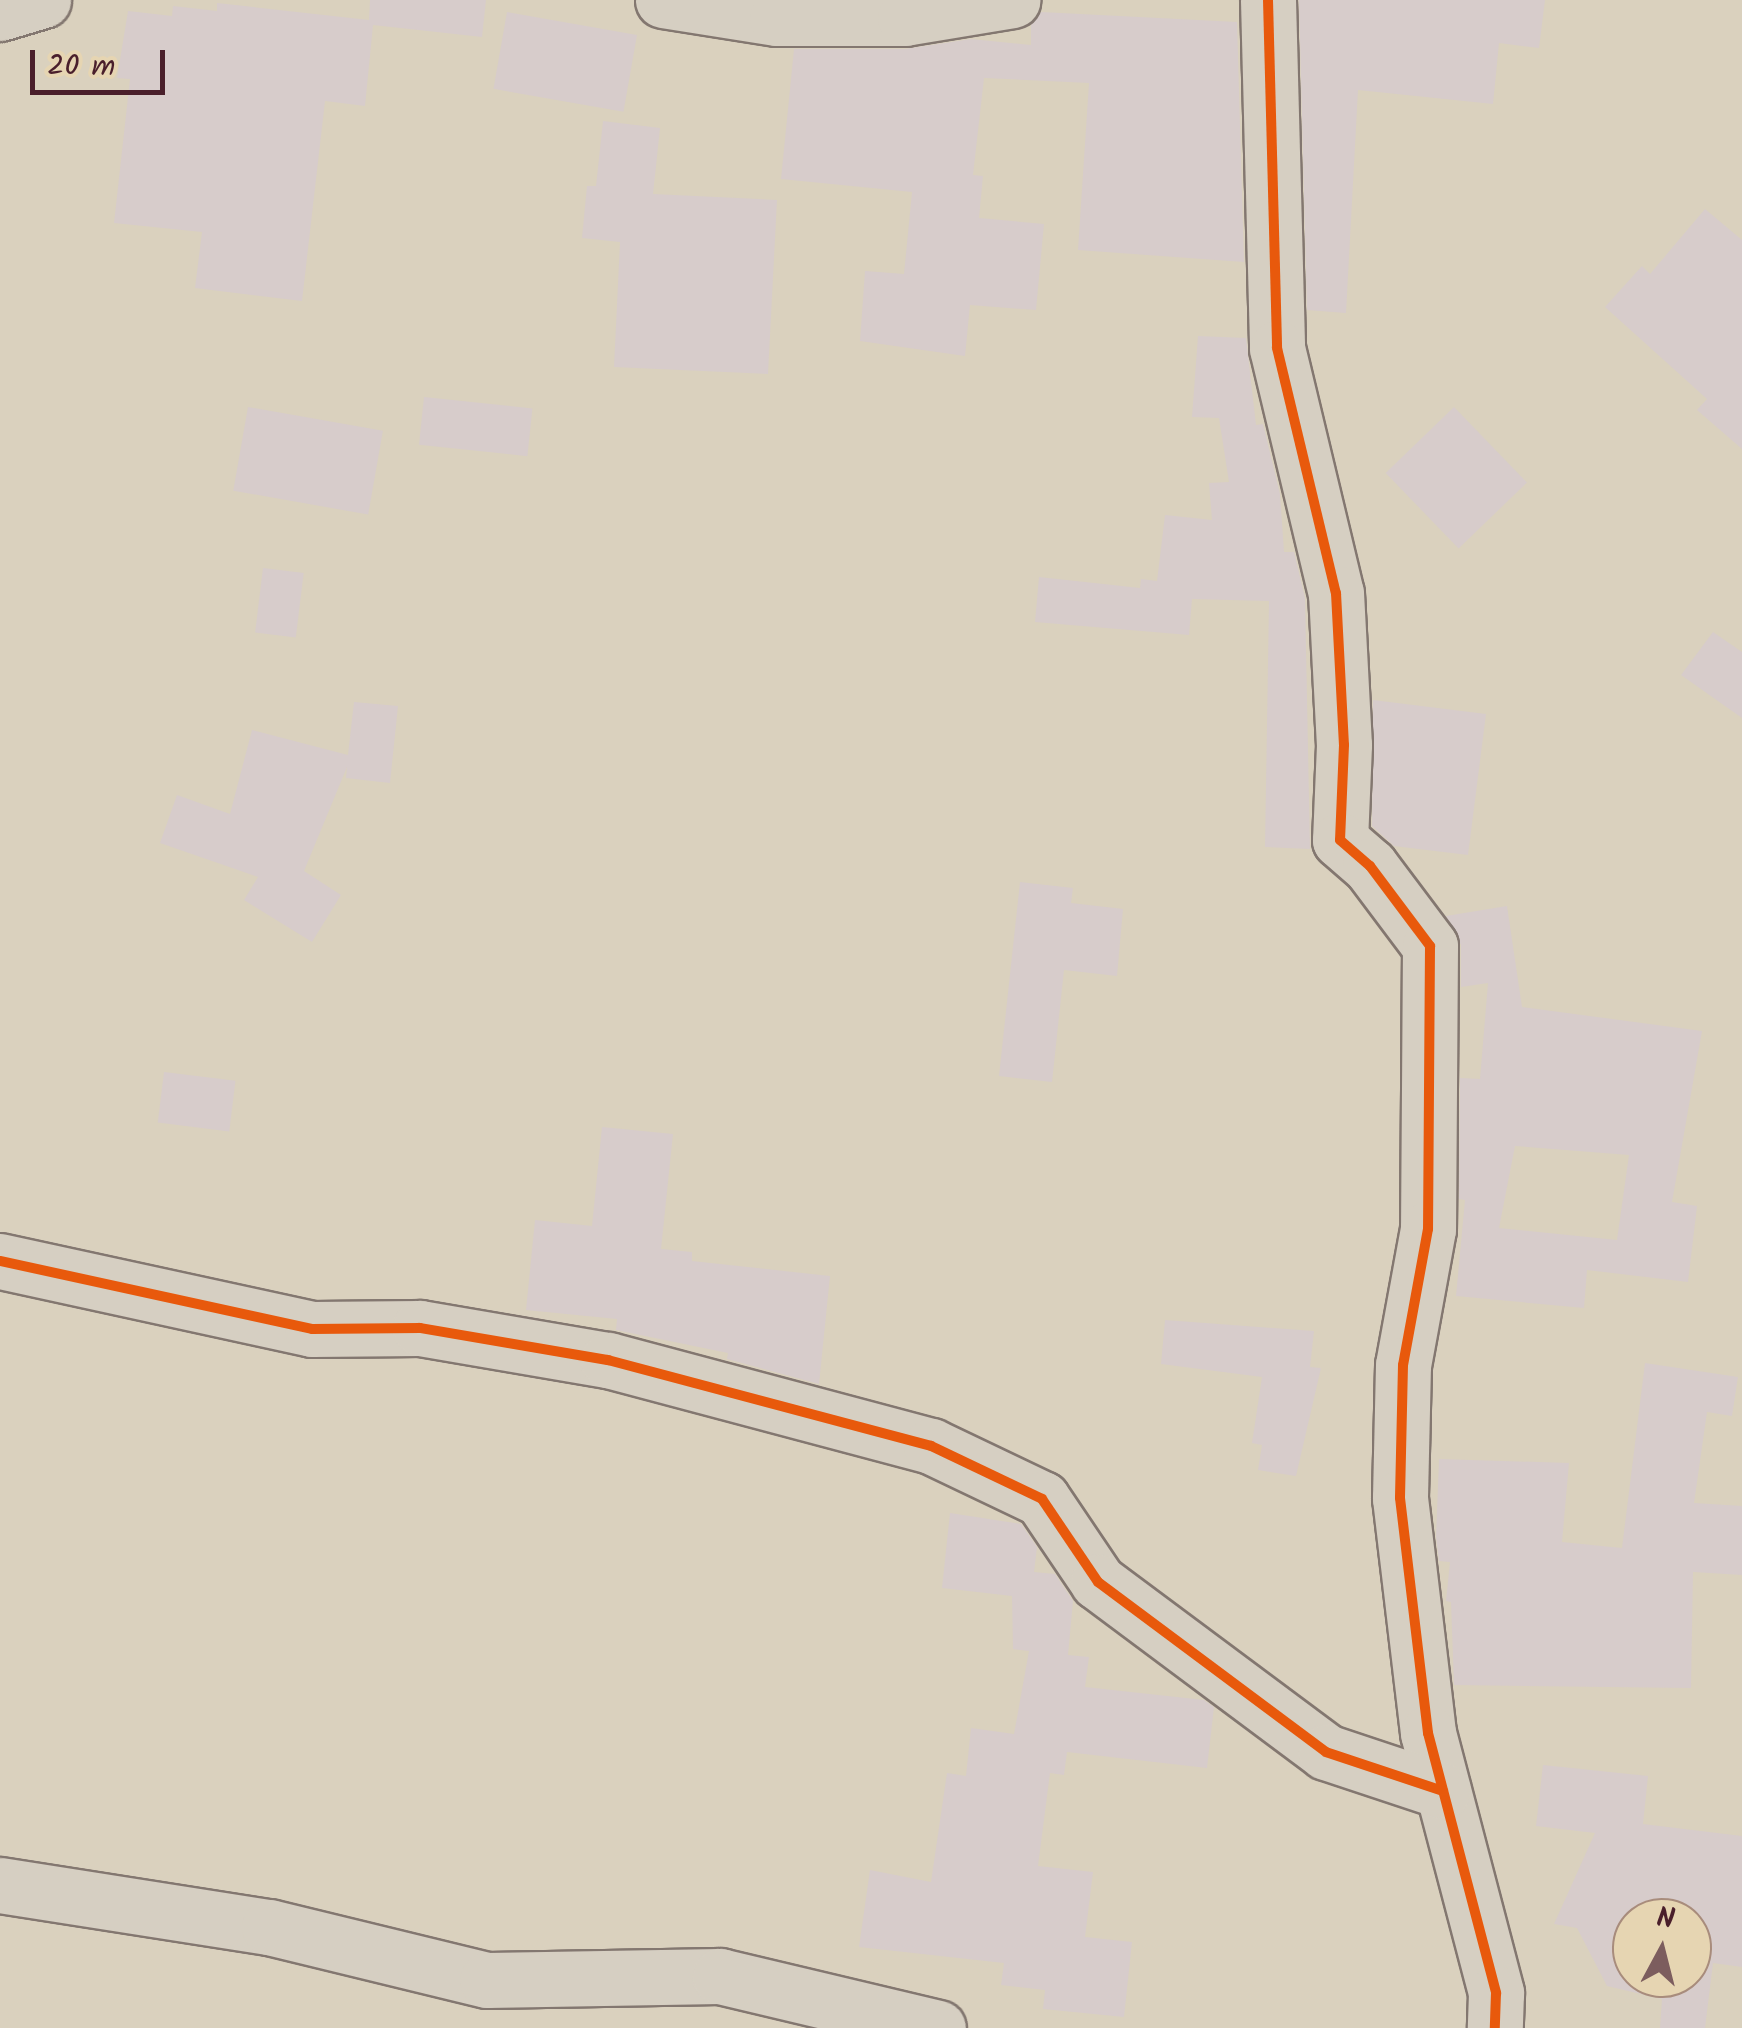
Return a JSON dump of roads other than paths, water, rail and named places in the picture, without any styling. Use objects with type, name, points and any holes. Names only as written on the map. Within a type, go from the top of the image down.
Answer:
[{"type":"street","points":[[0,13],[42,0]]},
{"type":"street","points":[[663,0],[777,18],[906,18],[1013,0]]},
{"type":"street","points":[[1268,0],[1277,348],[1336,594],[1344,744],[1340,840],[1370,866],[1430,946],[1428,1229],[1403,1365],[1400,1498],[1428,1734],[1496,1993],[1496,2028]]},
{"type":"street","points":[[0,1260],[312,1329],[420,1328],[608,1360],[931,1446],[1042,1499],[1098,1582],[1326,1752],[1444,1791]]},
{"type":"street","points":[[0,1885],[269,1927],[487,1980],[720,1976],[838,2016],[938,2028]]}]
